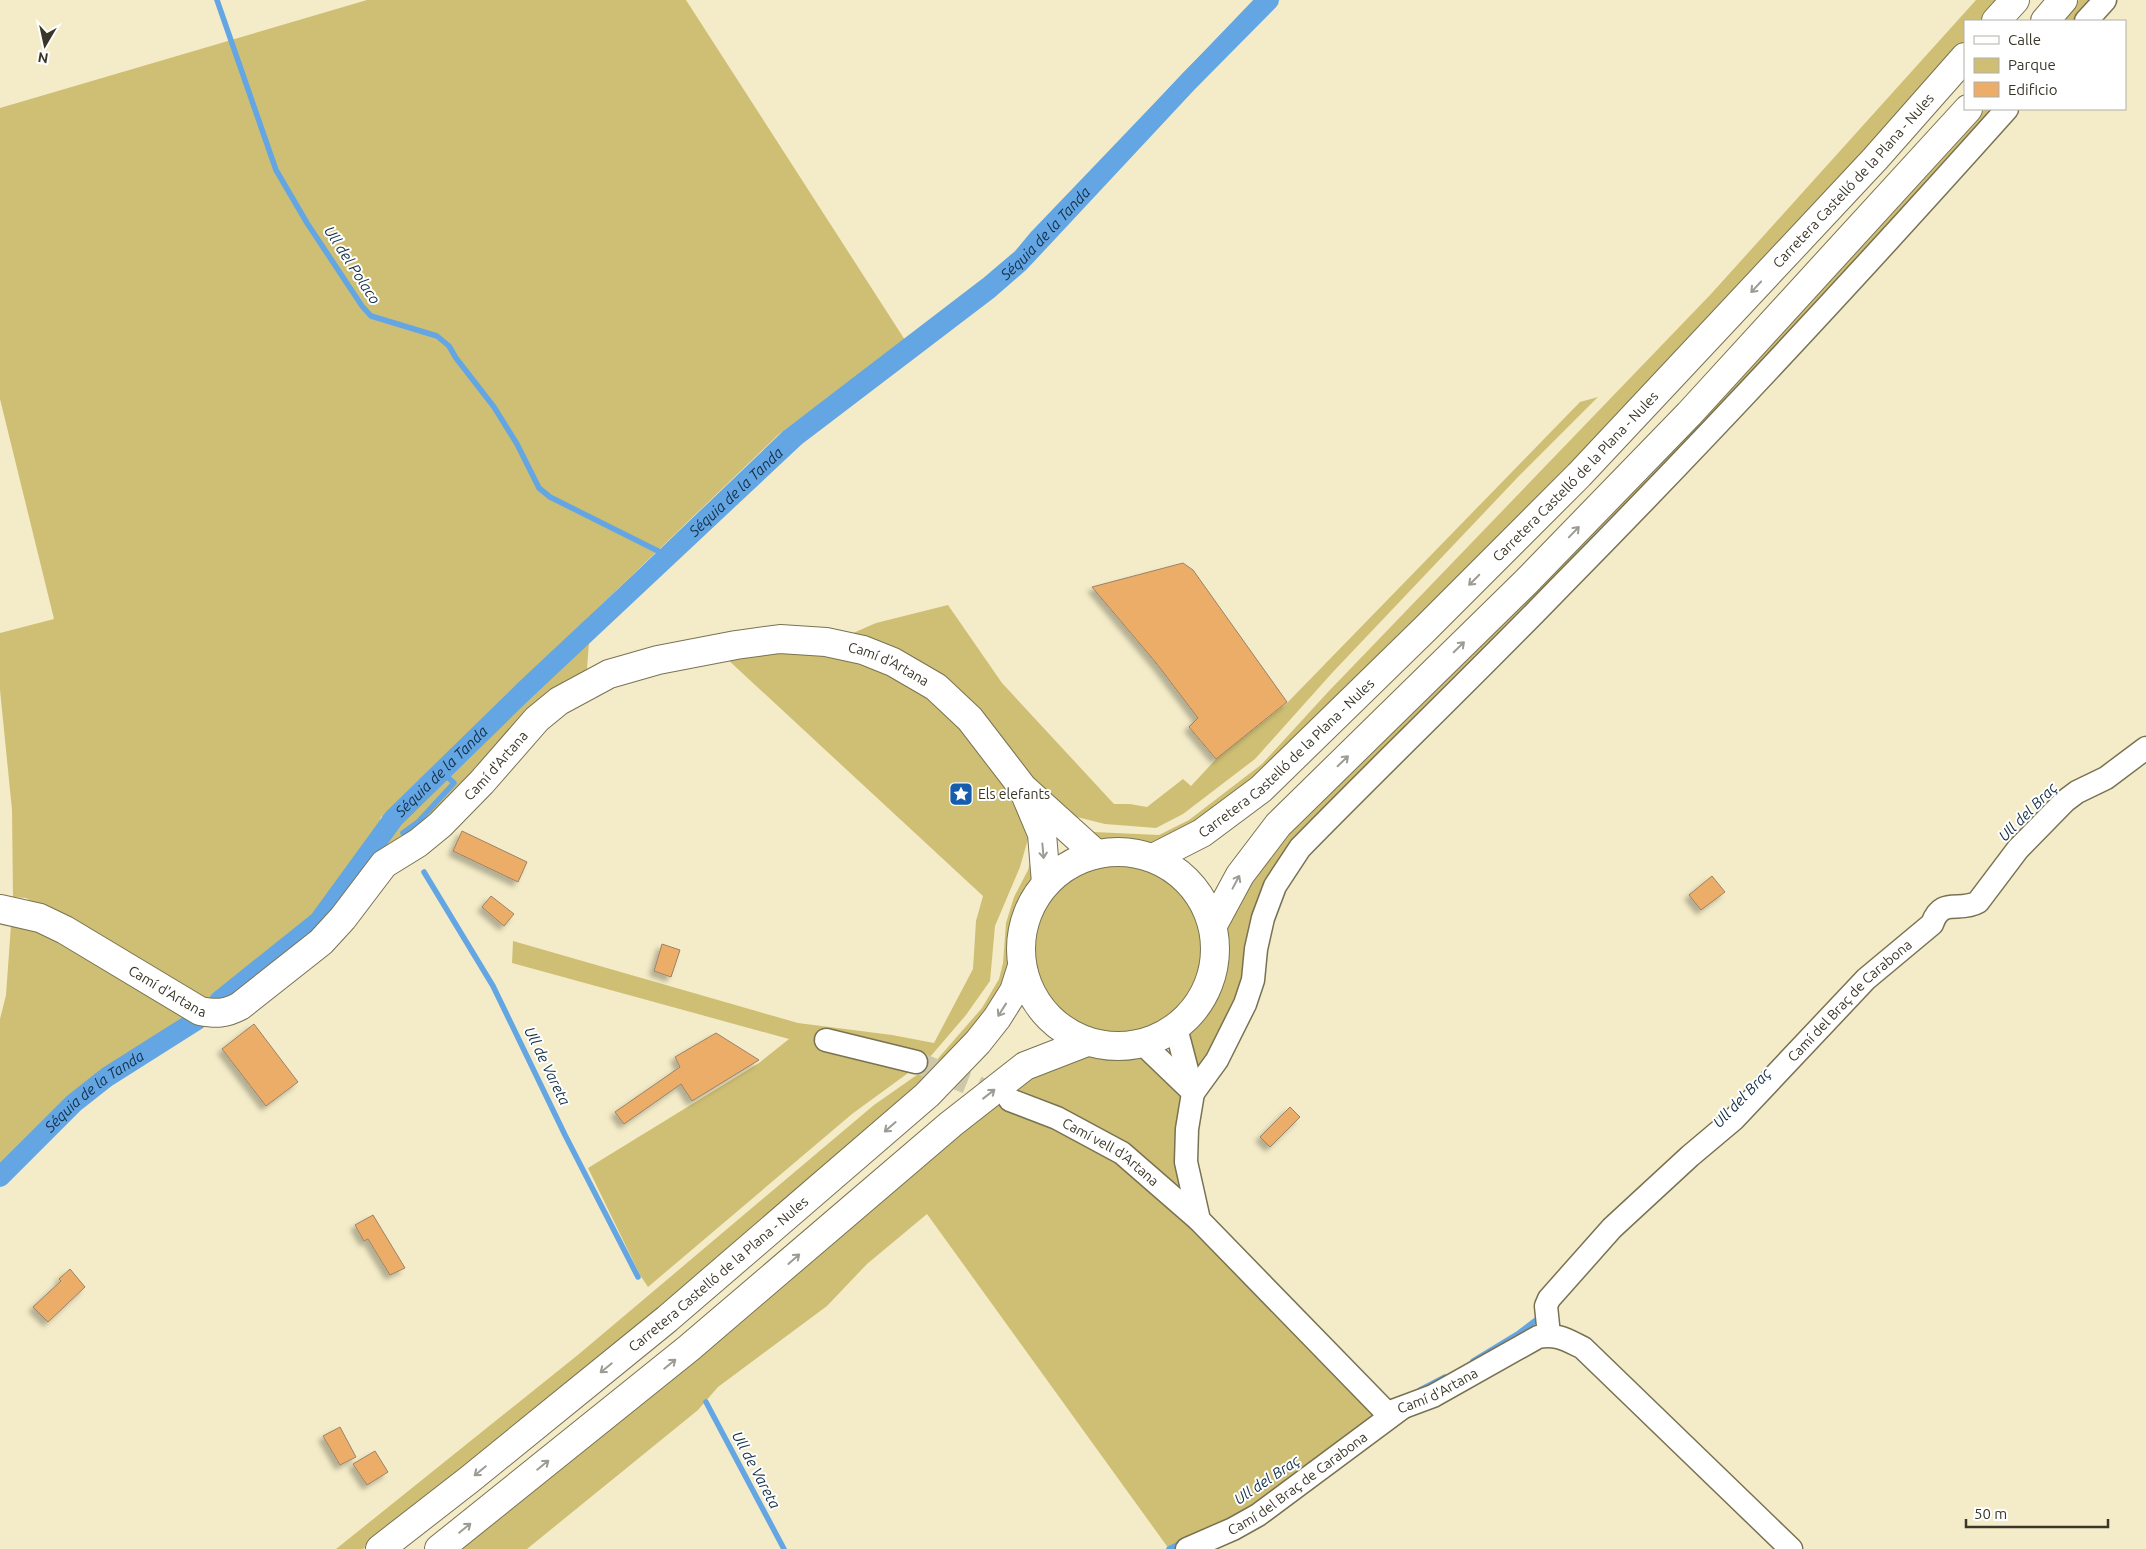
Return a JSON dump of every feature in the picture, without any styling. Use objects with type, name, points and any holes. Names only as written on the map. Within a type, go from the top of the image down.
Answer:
[{"type":"main road","points":[[1997,20],[2015,0]]},
{"type":"main road","points":[[2046,20],[2064,0]]},
{"type":"main road","name":"Carretera Castelló de la Plana - Nules","points":[[1152,858],[1202,833],[1261,789],[1425,629],[1579,475],[1699,348],[1869,165],[1964,58]]},
{"type":"main road","points":[[1213,925],[1240,875],[1278,825],[1526,582],[1638,467],[1967,110]]},
{"type":"main road","name":"Camí d'Artana","points":[[0,909],[40,918],[66,930],[200,1011],[217,1015],[228,1012],[240,1006],[321,942],[343,918],[384,864],[440,825],[482,782],[537,719],[559,701],[609,674],[658,660],[736,645],[780,639],[826,642],[864,650],[893,662],[936,688],[970,718],[1023,788],[1096,854]]},
{"type":"main road","name":"Camí d'Artana","points":[[1023,788],[1042,834],[1046,883]]},
{"type":"main road","points":[[1124,852],[1152,858],[1180,873],[1200,896],[1213,925],[1215,963],[1212,972],[1202,1000],[1176,1028],[1142,1044],[1115,1046],[1087,1042],[1057,1025],[1034,999],[1022,966],[1024,922],[1046,883],[1069,865],[1096,854],[1124,852]]},
{"type":"main road","name":"Carretera Castelló de la Plana - Nules","points":[[380,1549],[470,1479],[659,1325],[908,1112],[953,1069],[993,1024],[1014,991],[1022,966]]},
{"type":"main road","points":[[439,1549],[689,1348],[951,1124],[1025,1066],[1087,1042]]},
{"type":"street","points":[[2087,20],[2104,0]]},
{"type":"street","points":[[1193,1093],[1217,1060],[1245,1004],[1253,980],[1256,949],[1263,918],[1274,886],[1300,848],[1561,587],[1794,344],[2006,110]]},
{"type":"street","name":"Camí del Braç de Carabona","points":[[1549,1335],[1546,1306],[1549,1299],[1612,1228],[1690,1156],[1734,1119],[1866,979],[1932,924],[1936,913],[1943,908],[1971,906],[1978,902],[2018,849],[2065,801],[2077,792],[2114,773],[2146,748]]},
{"type":"street","points":[[1176,1028],[1193,1093],[1187,1129],[1186,1162],[1199,1220]]},
{"type":"street","points":[[826,1040],[916,1062]]},
{"type":"street","points":[[1142,1044],[1193,1093]]},
{"type":"street","name":"Camí vell d'Artana","points":[[1010,1100],[1057,1118],[1122,1153],[1199,1220]]},
{"type":"street","name":"Camí d'Artana","points":[[1199,1220],[1385,1411],[1390,1412],[1433,1396],[1538,1337],[1549,1335]]},
{"type":"street","points":[[1549,1335],[1560,1336],[1583,1348],[1791,1549]]},
{"type":"street","name":"Camí del Braç de Carabona","points":[[1187,1549],[1233,1529],[1258,1515],[1402,1408]]},
{"type":"green space","points":[[367,0],[686,0],[905,340],[778,435],[381,817],[378,829],[321,909],[303,928],[208,1004],[26,898],[13,897],[12,810],[0,690],[0,633],[54,619],[0,399],[0,108]]},
{"type":"green space","points":[[1976,0],[2001,0],[1984,20],[1964,20],[1964,43],[1629,407],[1280,757],[1207,817],[1152,843],[1119,839],[1099,841],[1076,822],[1094,832],[1159,835],[1189,820],[1262,764],[1328,692],[1711,294]]},
{"type":"green space","points":[[2079,0],[2098,0],[2081,20],[2062,20]]},
{"type":"green space","points":[[1984,110],[2001,110],[1915,206],[1297,846],[1249,979],[1197,1080],[1184,1038],[1210,1008],[1225,968],[1228,925],[1232,908],[1273,847],[1615,508],[1901,204]]},
{"type":"green space","points":[[1598,397],[1518,477],[1332,673],[1255,759],[1183,814],[1156,828],[1105,824],[1065,814],[1032,780],[851,634],[876,623],[948,605],[1002,683],[1114,804],[1147,807],[1183,779],[1191,786],[1216,759],[1288,702],[1580,402]]},
{"type":"green space","points":[[589,642],[587,669],[543,698],[452,801],[373,856],[396,826],[461,760]]},
{"type":"green space","points":[[818,651],[873,665],[939,705],[966,729],[1014,791],[1034,832],[1028,839],[1020,867],[995,926],[990,981],[966,1015],[930,1057],[852,1114],[648,1287],[640,1275],[588,1168],[759,1063],[789,1039],[512,963],[513,941],[798,1023],[892,1035],[934,1043],[973,969],[976,921],[983,896],[726,658],[753,653]]},
{"type":"green space","points":[[1033,850],[1034,876],[1016,910],[1006,980],[982,1023],[860,1141],[463,1472],[363,1549],[336,1549],[579,1354],[874,1105],[934,1063],[982,1008],[999,979],[1003,963],[1006,923],[1014,897],[1028,870]]},
{"type":"green space","points":[[1126,866],[1142,869],[1157,875],[1177,890],[1195,917],[1200,933],[1200,965],[1195,981],[1177,1008],[1157,1023],[1142,1029],[1110,1032],[1094,1029],[1079,1023],[1054,1002],[1044,988],[1038,973],[1035,941],[1038,925],[1044,910],[1065,885],[1079,875],[1094,869]]},
{"type":"green space","points":[[11,925],[37,926],[192,1014],[96,1077],[58,1110],[0,1168],[0,1019],[6,995]]},
{"type":"green space","points":[[1091,1054],[1115,1057],[1142,1057],[1188,1096],[1189,1203],[1119,1155],[1385,1416],[1253,1513],[1169,1549],[927,1214],[867,1264],[827,1306],[718,1387],[698,1410],[527,1549],[456,1549],[1013,1089],[1044,1071]]},
{"type":"building","points":[[1183,563],[1193,570],[1287,702],[1216,759],[1189,727],[1198,718],[1157,664],[1092,587]]},
{"type":"building","points":[[462,831],[527,862],[518,882],[453,851]]},
{"type":"building","points":[[1712,876],[1725,892],[1701,910],[1689,895]]},
{"type":"building","points":[[491,896],[514,914],[504,926],[482,907]]},
{"type":"building","points":[[662,944],[680,950],[671,977],[654,971]]},
{"type":"building","points":[[254,1024],[298,1082],[266,1106],[222,1049]]},
{"type":"building","points":[[716,1033],[759,1060],[692,1101],[681,1084],[624,1124],[615,1112],[680,1067],[675,1057]]},
{"type":"building","points":[[1290,1107],[1300,1117],[1270,1147],[1260,1137]]},
{"type":"building","points":[[373,1215],[405,1268],[390,1275],[368,1239],[364,1241],[355,1225]]},
{"type":"building","points":[[70,1269],[85,1287],[48,1322],[33,1307],[61,1281],[59,1279]]},
{"type":"building","points":[[340,1427],[356,1457],[340,1465],[323,1436]]},
{"type":"building","points":[[375,1451],[388,1472],[367,1485],[353,1464]]},
{"type":"waterway","name":"Ull del Polaco","points":[[217,0],[276,170],[307,223],[362,306],[371,316],[437,336],[449,346],[494,407],[517,444],[539,488],[550,497],[660,552],[665,557]]},
{"type":"waterway","points":[[389,825],[384,820],[385,817],[784,434],[984,281],[1017,253],[1032,235],[1257,0]]},
{"type":"waterway","name":"Séquia de la Tanda","points":[[219,1001],[319,921],[394,818],[525,690],[796,436],[989,289],[1019,263],[1188,82],[1269,0]]},
{"type":"waterway","name":"Ull de Vareta","points":[[403,833],[418,822],[454,783],[442,772]]},
{"type":"waterway","name":"Ull de Vareta","points":[[424,872],[493,986],[565,1135],[638,1277]]},
{"type":"waterway","name":"Séquia de la Tanda","points":[[0,1177],[74,1103],[107,1077],[197,1020]]},
{"type":"waterway","name":"Ull del Braç","points":[[1473,1361],[1519,1333],[1540,1317]]},
{"type":"waterway","name":"Ull del Braç","points":[[1420,1390],[1445,1377]]},
{"type":"waterway","name":"Ull de Vareta","points":[[706,1402],[784,1549]]},
{"type":"waterway","name":"Ull del Braç","points":[[1169,1549],[1183,1542]]},
{"type":"tunnel","points":[[916,1062],[1004,1098]]},
{"type":"place","name":"Els elefants","points":[[961,794]]}]
